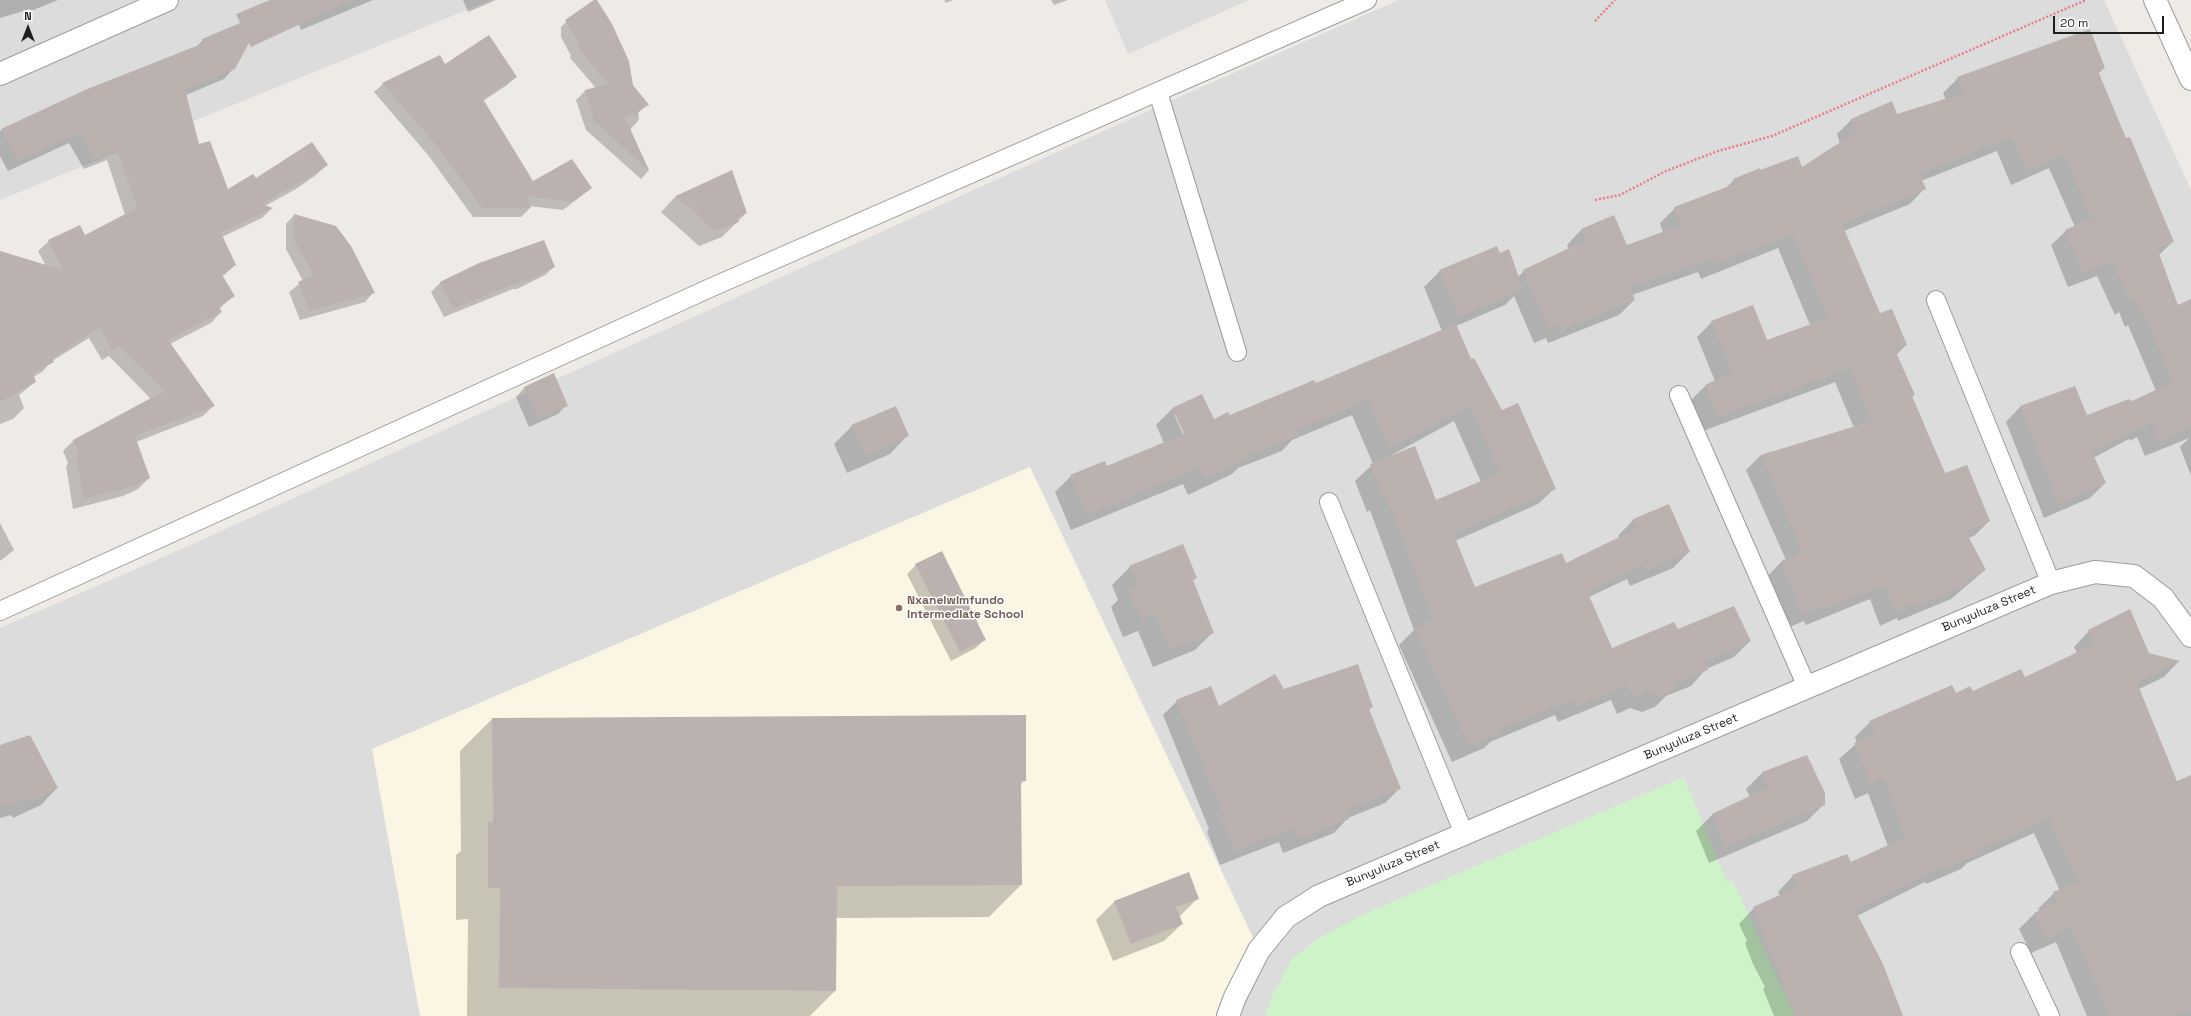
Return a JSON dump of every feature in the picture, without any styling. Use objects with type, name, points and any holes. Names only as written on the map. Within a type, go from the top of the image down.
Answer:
[{"type":"street","points":[[0,74],[167,0]]},
{"type":"street","points":[[2155,0],[2191,79]]},
{"type":"street","name":"Bunyuluza Street","points":[[1228,1016],[1235,997],[1259,950],[1286,917],[1319,896],[2051,583],[2095,572],[2134,576],[2163,598],[2191,636]]},
{"type":"lane","points":[[0,611],[710,288],[1368,0]]},
{"type":"lane","points":[[1158,92],[1237,352]]},
{"type":"lane","points":[[1936,300],[2051,583]]},
{"type":"lane","points":[[1679,395],[1807,687]]},
{"type":"lane","points":[[1329,502],[1464,834]]},
{"type":"lane","points":[[2020,952],[2050,1016]]},
{"type":"path","points":[[1595,21],[1615,0]]},
{"type":"path","points":[[1595,200],[1620,195],[1666,170],[1718,151],[1772,136],[2086,0]]},
{"type":"shaded area","points":[[0,0],[491,0],[0,200]]},
{"type":"shaded area","points":[[1105,0],[1249,0],[1128,54]]},
{"type":"shaded area","points":[[1399,0],[2104,0],[2191,190],[2191,1016],[0,1016],[0,628],[168,555],[1170,101]]},
{"type":"shaded area","name":"Nxanelwimfundo Intermediate School","points":[[1030,467],[1259,950],[1228,1016],[420,1016],[372,749]]},
{"type":"green space","points":[[1684,777],[1727,882],[1733,881],[1795,1016],[1265,1016],[1271,999],[1291,960],[1320,937],[1371,911]]},
{"type":"building","points":[[270,0],[352,0],[251,47],[249,43],[235,69],[185,90],[199,144],[210,141],[228,189],[253,174],[256,178],[312,142],[328,165],[307,179],[261,204],[273,208],[221,233],[236,265],[222,275],[235,296],[219,307],[222,312],[168,340],[215,406],[135,436],[150,478],[135,486],[83,499],[76,454],[79,453],[73,440],[164,391],[120,346],[113,351],[100,328],[52,358],[54,362],[33,373],[36,382],[0,402],[0,251],[63,270],[48,240],[80,225],[85,235],[137,208],[117,150],[94,159],[80,133],[18,161],[1,129],[85,90],[204,43],[202,39],[240,23],[236,14]]},
{"type":"building","points":[[594,0],[597,0],[612,24],[629,61],[633,85],[649,105],[638,111],[639,121],[633,113],[625,117],[649,171],[594,121],[585,90],[608,84],[578,48],[580,46],[565,20]]},
{"type":"building","points":[[2090,29],[2105,68],[2098,71],[2126,138],[2130,137],[2174,242],[2157,248],[2178,305],[2191,299],[2191,428],[2159,442],[2152,423],[2145,427],[2144,425],[2092,452],[2106,483],[2059,504],[2020,406],[2075,386],[2087,415],[2129,399],[2132,401],[2173,382],[2143,311],[2140,312],[2134,298],[2130,301],[2112,262],[2083,273],[2065,230],[2092,219],[2064,154],[2026,171],[2012,137],[1919,173],[1926,189],[1842,224],[1880,313],[1892,309],[1907,345],[1895,350],[1915,395],[1912,396],[1945,473],[1967,465],[1990,521],[1966,532],[1986,570],[1966,581],[1967,585],[1913,607],[1912,604],[1895,612],[1885,585],[1820,610],[1819,607],[1802,614],[1781,561],[1803,552],[1761,455],[1872,421],[1850,368],[1718,417],[1705,385],[1732,372],[1711,321],[1753,305],[1767,340],[1828,318],[1793,234],[1715,264],[1713,258],[1630,287],[1635,300],[1563,329],[1561,324],[1549,329],[1523,270],[1586,240],[1581,229],[1614,215],[1627,245],[1681,225],[1674,207],[1735,184],[1733,179],[1760,168],[1760,170],[1798,156],[1802,167],[1856,132],[1851,119],[1892,101],[1897,114],[1964,93],[1957,77]]},
{"type":"building","points":[[489,35],[517,77],[483,99],[533,181],[572,159],[592,188],[573,202],[526,196],[531,208],[482,208],[437,146],[382,83],[440,55],[445,64]]},
{"type":"building","points":[[732,170],[747,213],[737,218],[739,222],[715,231],[676,196]]},
{"type":"building","points":[[294,214],[336,226],[351,246],[375,293],[309,311],[298,282],[314,275],[294,240]]},
{"type":"building","points":[[544,240],[555,267],[527,281],[522,281],[453,309],[440,282],[479,263]]},
{"type":"building","points":[[1497,246],[1500,253],[1509,249],[1523,289],[1459,317],[1439,270]]},
{"type":"building","points":[[1456,324],[1471,359],[1474,358],[1502,410],[1518,403],[1556,489],[1453,533],[1475,587],[1562,553],[1566,563],[1638,528],[1633,519],[1669,504],[1690,552],[1646,571],[1643,564],[1587,591],[1612,648],[1674,622],[1678,629],[1734,606],[1751,641],[1705,661],[1708,670],[1676,683],[1673,691],[1659,696],[1647,692],[1633,698],[1628,685],[1575,707],[1572,700],[1500,729],[1502,732],[1469,746],[1415,628],[1433,620],[1386,495],[1383,496],[1370,464],[1415,446],[1436,500],[1500,473],[1470,405],[1389,448],[1368,399],[1298,430],[1300,435],[1248,455],[1249,458],[1204,479],[1199,468],[1087,515],[1070,475],[1105,461],[1107,466],[1184,434],[1172,408],[1202,394],[1214,419],[1228,412],[1230,415],[1314,380],[1316,383]]},
{"type":"building","points":[[554,373],[568,406],[538,419],[524,387]]},
{"type":"building","points":[[896,406],[909,436],[865,456],[851,425]]},
{"type":"building","points":[[1183,544],[1197,578],[1193,580],[1214,633],[1170,650],[1156,614],[1141,620],[1128,589],[1137,585],[1129,566]]},
{"type":"building","points":[[942,551],[986,640],[960,652],[915,564]]},
{"type":"building","points":[[2130,609],[2149,653],[2180,661],[2137,683],[2177,781],[2191,775],[2191,1010],[2176,1016],[2110,1016],[2071,927],[2046,939],[2034,913],[2057,902],[2053,892],[2078,882],[2049,818],[1977,851],[1978,854],[1942,869],[1941,867],[1855,910],[1883,964],[1903,1016],[1796,1016],[1778,973],[1780,972],[1768,949],[1760,927],[1762,926],[1753,907],[1798,887],[1792,875],[1847,854],[1851,862],[1906,837],[1883,778],[1871,784],[1854,743],[1875,734],[1869,721],[1952,685],[1956,693],[1970,686],[1973,691],[2021,669],[2025,677],[2095,644],[2088,630]]},
{"type":"building","points":[[1358,664],[1373,707],[1369,709],[1401,789],[1346,810],[1349,819],[1298,839],[1293,828],[1235,851],[1221,817],[1224,815],[1176,700],[1211,686],[1219,706],[1275,674],[1284,689]]},
{"type":"building","points":[[1026,715],[1026,781],[1021,781],[1022,885],[837,886],[836,991],[499,988],[500,888],[488,888],[488,822],[493,822],[492,718]]},
{"type":"building","points":[[30,735],[58,788],[30,802],[28,799],[0,807],[0,745]]},
{"type":"building","points":[[1807,755],[1825,793],[1825,805],[1726,847],[1712,814],[1769,787],[1762,772]]},
{"type":"building","points":[[1189,872],[1199,899],[1176,907],[1183,924],[1131,944],[1114,901]]},
{"type":"place","name":"Nxanelwimfundo Intermediate School","points":[[899,608]]}]
